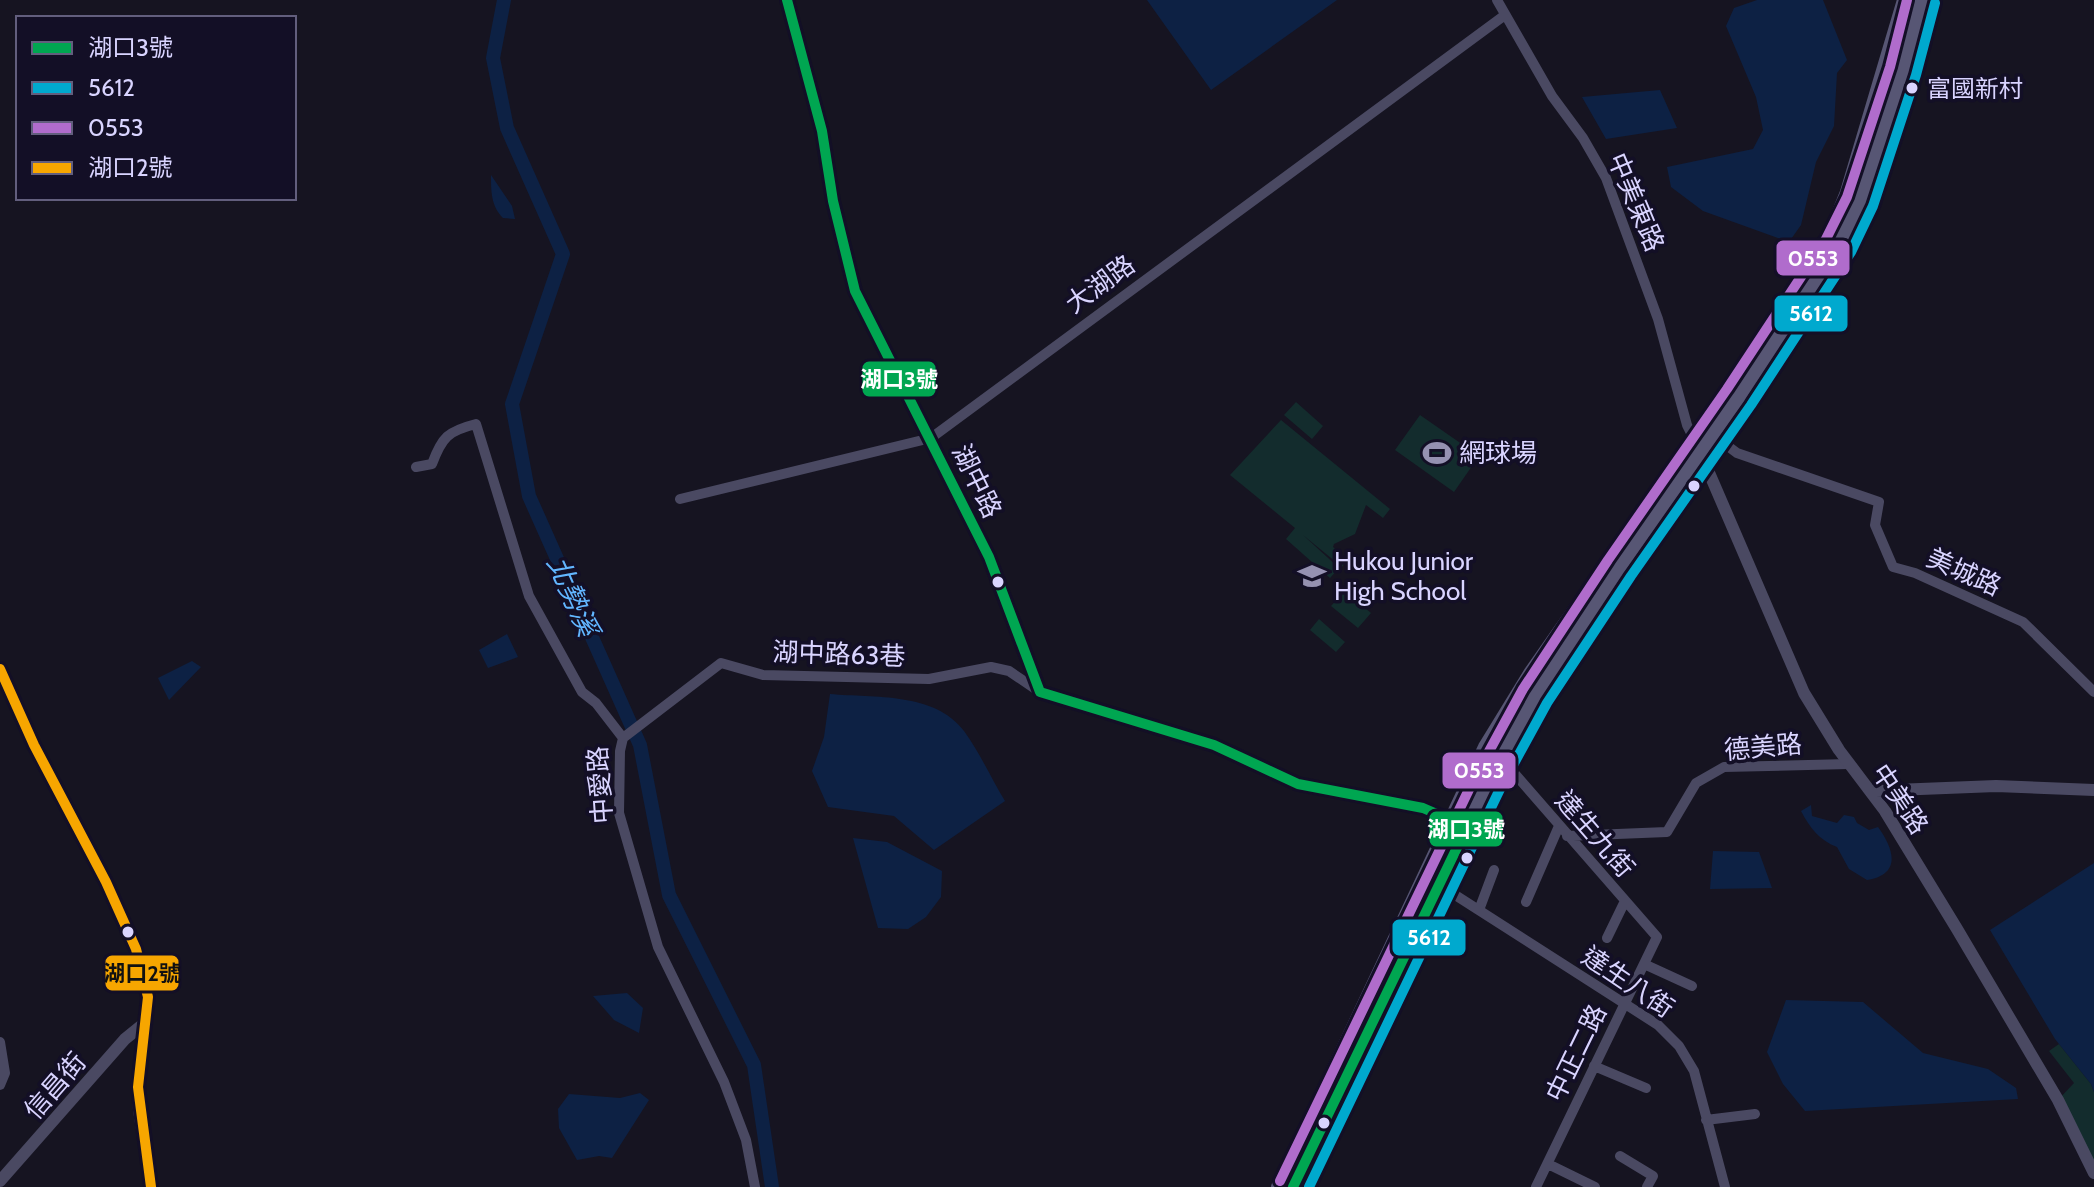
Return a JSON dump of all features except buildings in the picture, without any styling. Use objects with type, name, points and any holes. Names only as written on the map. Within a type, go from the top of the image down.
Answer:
[{"type":"main road","points":[[1278,1187],[1460,823],[1535,696],[1828,239],[1847,192],[1904,0]]},
{"type":"main road","points":[[1460,823],[1485,747],[1531,672],[1697,446],[1713,435],[1821,274],[1860,202],[1903,71],[1921,0]]},
{"type":"main road","points":[[1293,1187],[1431,881]]},
{"type":"street","name":"湖中路","points":[[787,0],[822,131],[833,201],[855,291],[989,557],[1040,692]]},
{"type":"street","name":"中美東路","points":[[1497,0],[1552,96],[1583,138],[1606,178],[1658,319],[1687,425],[1697,446]]},
{"type":"street","name":"大湖路","points":[[680,499],[931,438],[1505,15]]},
{"type":"street","name":"中愛路","points":[[416,467],[432,464],[439,447],[454,429],[476,424],[529,596],[582,692],[596,703],[623,738],[619,813],[658,947],[724,1082],[746,1140],[755,1187]]},
{"type":"street","name":"美城路","points":[[1713,435],[1737,453],[1879,502],[1875,525],[1893,567],[1915,573],[2023,622],[2094,692]]},
{"type":"street","name":"中美路","points":[[1697,446],[1804,693],[1901,837],[2058,1100],[2094,1173]]},
{"type":"street","name":"湖中路63巷","points":[[623,738],[721,663],[763,675],[929,679],[991,667],[1009,671],[1040,692]]},
{"type":"street","points":[[0,669],[34,745],[106,882],[136,949],[148,997],[138,1087],[151,1187]]},
{"type":"street","points":[[1040,692],[1214,745],[1298,784],[1423,808],[1460,823]]},
{"type":"street","name":"達生九街","points":[[1501,758],[1657,937]]},
{"type":"street","name":"德美路","points":[[1567,836],[1667,832],[1696,783],[1724,767],[1849,764]]},
{"type":"street","points":[[1870,791],[1996,786],[2094,790]]},
{"type":"street","points":[[1526,902],[1559,826]]},
{"type":"street","points":[[1479,910],[1494,870]]},
{"type":"street","name":"達生八街","points":[[1431,881],[1658,1025],[1679,1046],[1694,1071],[1725,1187]]},
{"type":"street","points":[[1607,938],[1625,901]]},
{"type":"street","name":"中正二路","points":[[1536,1187],[1657,937]]},
{"type":"street","points":[[1644,964],[1692,986]]},
{"type":"street","name":"信昌街","points":[[3,1172],[125,1039],[146,1022]]},
{"type":"street","points":[[0,1042],[5,1073],[0,1085]]},
{"type":"street","points":[[1594,1066],[1646,1088]]},
{"type":"street","points":[[1706,1120],[1755,1114]]},
{"type":"street","points":[[1620,1156],[1653,1176],[1647,1187]]},
{"type":"street","points":[[1548,1164],[1595,1187]]},
{"type":"green space","points":[[1296,402],[1323,426],[1312,439],[1284,415]]},
{"type":"green space","name":"網球場","points":[[1420,415],[1479,456],[1454,492],[1395,450]]},
{"type":"green space","points":[[1281,420],[1390,509],[1383,518],[1366,505],[1355,534],[1334,544],[1333,547],[1347,560],[1342,567],[1303,535],[1339,568],[1330,578],[1286,539],[1295,528],[1230,475]]},
{"type":"green space","points":[[1345,591],[1371,613],[1358,628],[1331,606]]},
{"type":"green space","points":[[1319,619],[1345,642],[1336,652],[1310,630]]},
{"type":"green space","points":[[2059,1044],[2094,1092],[2094,1173],[2058,1100],[2074,1083],[2049,1051]]},
{"type":"water","points":[[1147,0],[1337,0],[1211,90]]},
{"type":"water","points":[[1757,0],[1823,0],[1847,60],[1837,73],[1834,126],[1816,162],[1801,225],[1789,242],[1703,211],[1671,187],[1667,167],[1753,149],[1763,130],[1756,97],[1726,26],[1734,8]]},
{"type":"water","points":[[1660,90],[1677,128],[1606,139],[1582,97]]},
{"type":"water","points":[[491,175],[512,206],[515,219],[503,218],[496,208]]},
{"type":"water","points":[[507,634],[518,657],[488,668],[479,650]]},
{"type":"water","points":[[192,661],[201,667],[169,700],[158,678]]},
{"type":"water","points":[[830,694],[903,699],[937,709],[952,718],[975,748],[1005,801],[934,850],[894,816],[828,807],[812,771],[824,737]]},
{"type":"water","points":[[1811,805],[1812,816],[1837,823],[1844,815],[1854,817],[1857,823],[1869,830],[1878,827],[1891,852],[1892,860],[1886,872],[1867,880],[1849,869],[1837,847],[1820,837],[1804,817],[1801,811]]},
{"type":"water","points":[[853,838],[887,842],[942,871],[941,897],[926,917],[908,929],[878,928]]},
{"type":"water","points":[[1713,851],[1759,852],[1772,888],[1710,889]]},
{"type":"water","points":[[2094,863],[2094,1092],[2055,1039],[1990,930]]},
{"type":"water","points":[[627,993],[643,1008],[639,1033],[614,1020],[593,996]]},
{"type":"water","points":[[1786,1000],[1863,1002],[1923,1053],[1988,1069],[2016,1088],[2018,1099],[1805,1111],[1783,1084],[1767,1052]]},
{"type":"water","points":[[640,1093],[649,1100],[612,1158],[599,1156],[577,1160],[559,1128],[558,1109],[569,1094],[620,1098]]},
{"type":"waterway","name":"北勢溪","points":[[504,0],[493,58],[507,128],[563,254],[512,404],[529,496],[640,745],[669,895],[754,1065],[772,1187]]},
{"type":"transit line","name":"湖口3號","points":[[787,0],[822,131],[833,201],[855,291],[989,557],[1040,692],[1214,745],[1298,784],[1423,808],[1467,827],[1293,1187]]},
{"type":"transit line","name":"0553","points":[[1280,1181],[1475,777],[1523,689],[1826,239],[1847,197],[1890,67],[1907,0]]},
{"type":"transit line","name":"5612","points":[[1309,1187],[1500,789],[1547,703],[1631,576],[1751,405],[1851,252],[1873,206],[1916,75],[1935,3]]},
{"type":"transit line","name":"湖口2號","points":[[0,669],[34,745],[106,882],[136,949],[148,997],[138,1087],[151,1187]]},
{"type":"place","name":"富國新村","points":[[1912,88]]},
{"type":"place","name":"網球場","points":[[1437,453]]},
{"type":"place","name":"Hukou Junior High School","points":[[1312,576]]}]
